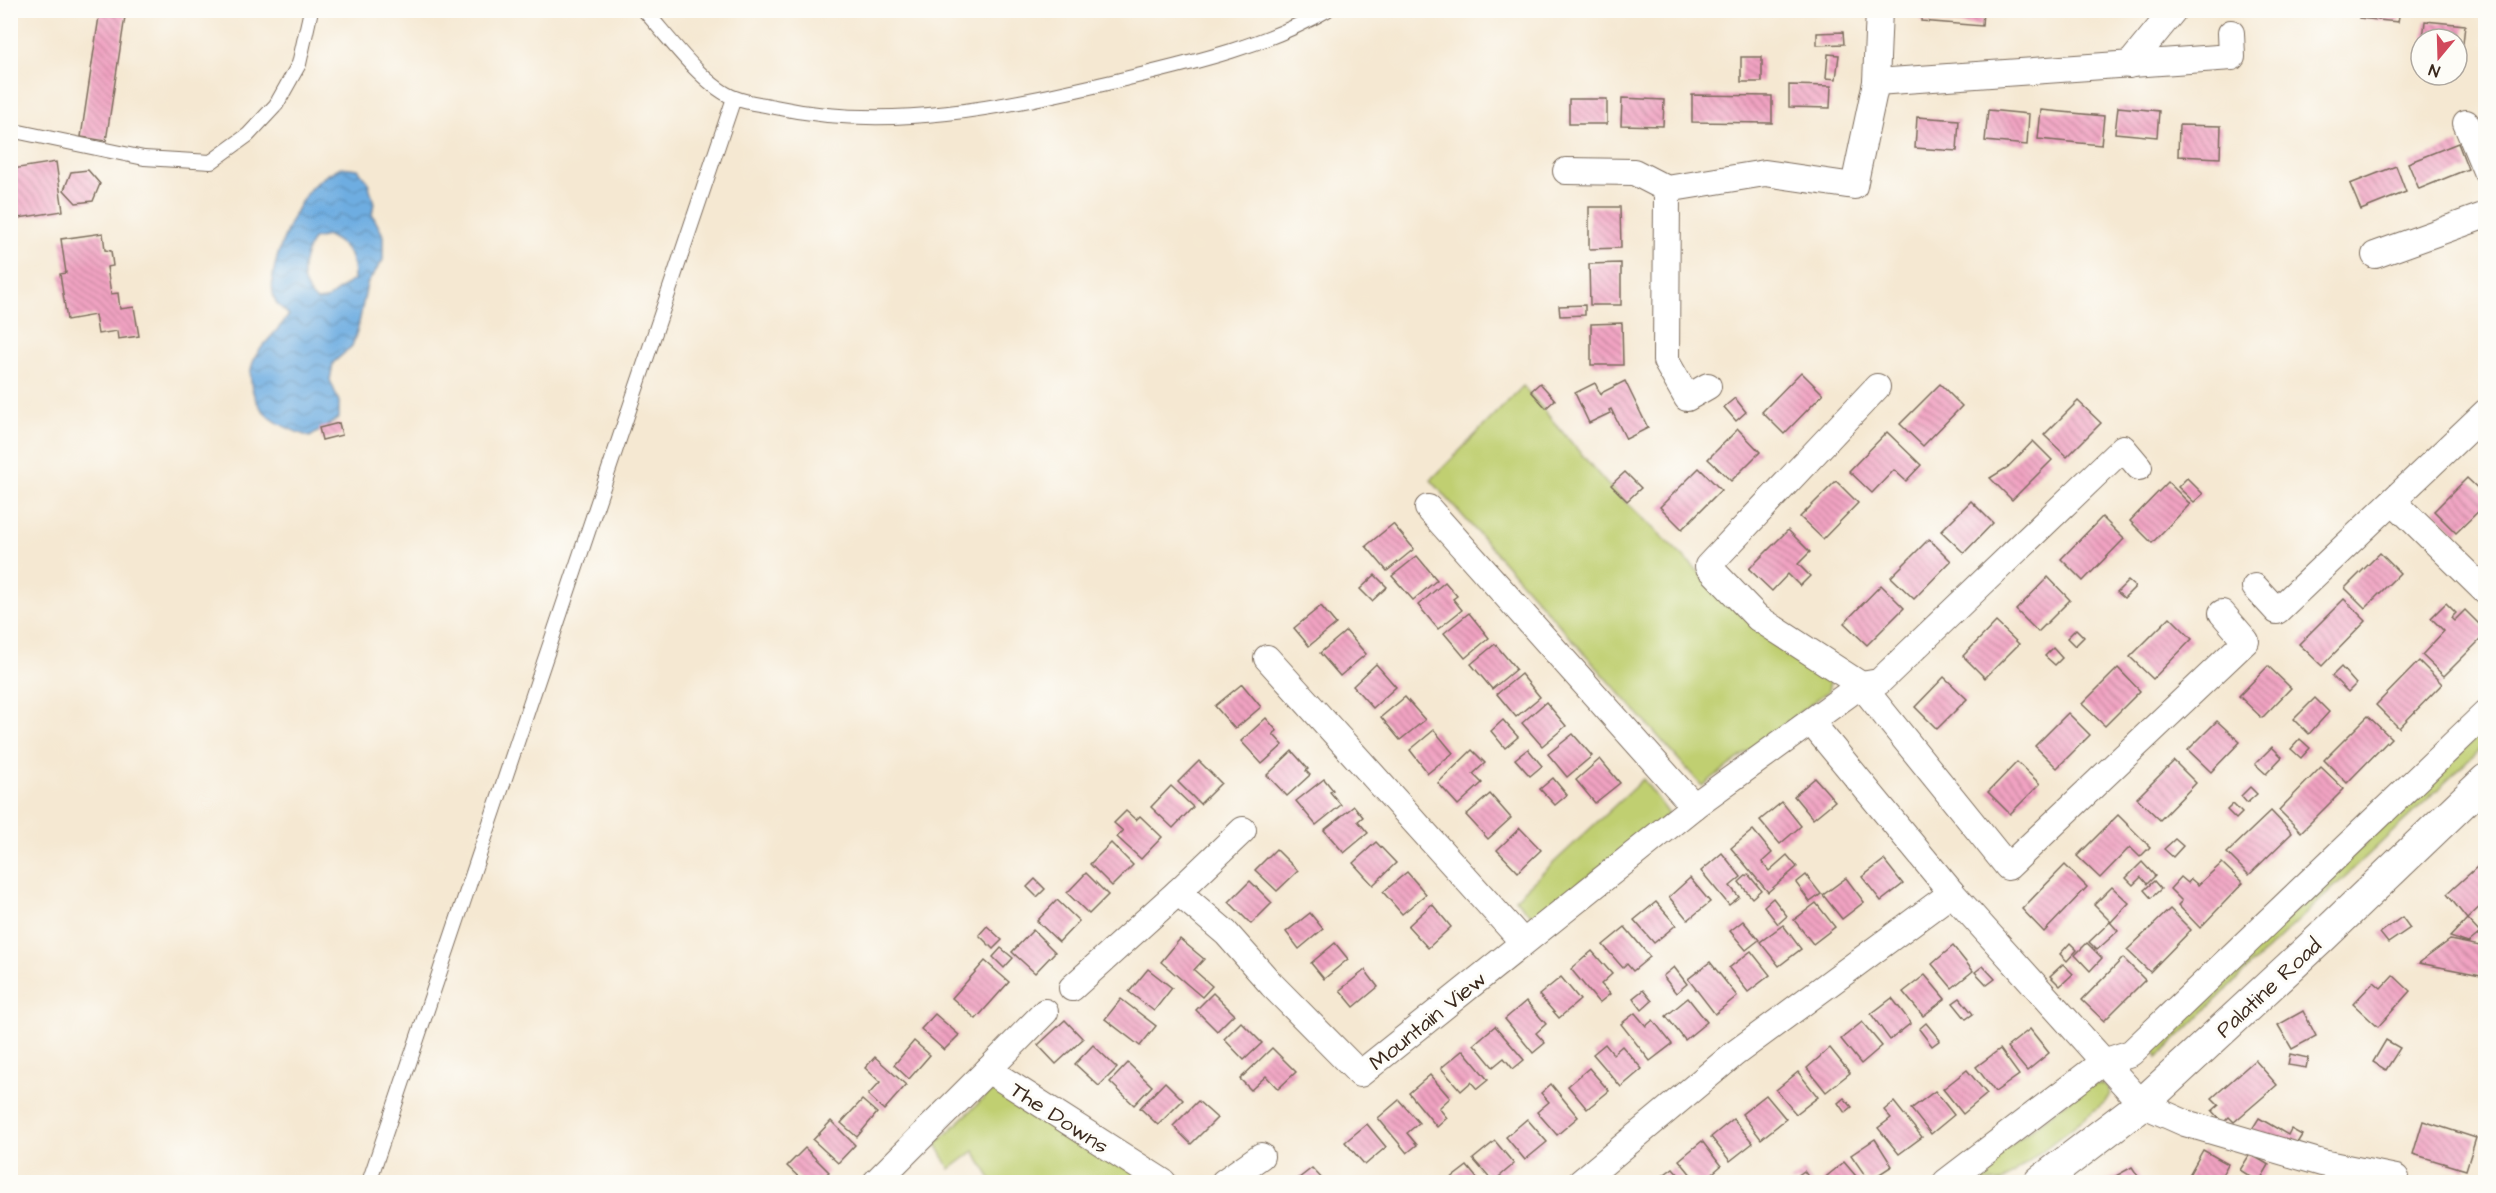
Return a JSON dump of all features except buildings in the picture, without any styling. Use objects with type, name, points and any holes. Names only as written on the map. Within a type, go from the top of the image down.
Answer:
[{"type":"street","points":[[1566,171],[1634,172],[1667,189],[1765,173],[1854,186],[1876,82],[1879,10]]},
{"type":"street","points":[[2129,66],[2174,10]]},
{"type":"street","points":[[1876,82],[2232,57],[2231,33]]},
{"type":"street","points":[[2466,123],[2486,171]]},
{"type":"street","points":[[1667,189],[1666,361],[1687,398],[1708,386]]},
{"type":"street","points":[[2375,255],[2486,216]]},
{"type":"street","points":[[1877,387],[1708,566],[1758,618],[1861,685],[2008,867],[2246,641],[2222,613]]},
{"type":"street","points":[[2255,587],[2277,611],[2486,412]]},
{"type":"street","name":"Mountain View","points":[[1178,892],[1226,933],[1272,985],[1360,1074],[1694,806],[1861,685],[1879,681],[2124,448],[2139,467]]},
{"type":"street","points":[[2393,501],[2486,592]]},
{"type":"street","points":[[1428,508],[1694,806]]},
{"type":"street","points":[[1267,658],[1523,942]]},
{"type":"street","points":[[1946,1182],[2103,1062],[2131,1053],[2486,713]]},
{"type":"street","points":[[1811,722],[1952,893],[2142,1104],[2185,1123],[2322,1164],[2396,1178]]},
{"type":"street","name":"Palatine Road","points":[[2040,1182],[2142,1104],[2320,939],[2486,780]]},
{"type":"street","points":[[1072,988],[1243,830]]},
{"type":"street","points":[[1581,1182],[1734,1054],[1952,893]]},
{"type":"street","name":"The Downs","points":[[876,1182],[1045,1012]]},
{"type":"street","name":"The Downs","points":[[988,1070],[1162,1182]]},
{"type":"street","points":[[1224,1182],[1261,1156]]},
{"type":"lane","points":[[10,130],[144,158],[212,162],[248,135],[276,105],[299,64],[311,10]]},
{"type":"lane","points":[[644,10],[706,79],[734,98],[812,115],[907,118],[1016,104],[1161,70],[1257,42],[1328,10]]},
{"type":"lane","points":[[369,1182],[734,98]]},
{"type":"green space","points":[[1523,386],[1606,483],[1753,623],[1831,677],[1828,691],[1702,786],[1431,480]]},
{"type":"green space","points":[[2485,729],[2485,745],[2265,952],[2157,1058],[2156,1043]]},
{"type":"green space","points":[[1643,779],[1669,814],[1534,918],[1515,899]]},
{"type":"green space","points":[[2101,1084],[2107,1087],[2110,1094],[2105,1102],[2002,1182],[1963,1182],[2089,1085]]},
{"type":"green space","points":[[998,1091],[1152,1182],[993,1182],[974,1151],[950,1169],[936,1144],[989,1093]]},
{"type":"water","points":[[341,167],[358,169],[368,182],[374,203],[372,214],[383,235],[383,260],[367,284],[352,346],[333,363],[330,380],[339,402],[339,418],[310,437],[279,424],[263,411],[253,393],[251,373],[257,354],[289,315],[277,304],[273,291],[273,277],[276,260],[289,226],[296,210],[311,188]],"holes":[[[328,236],[341,244],[349,253],[353,264],[354,279],[325,300],[317,301],[306,287],[303,279],[303,264],[313,239]]]}]
